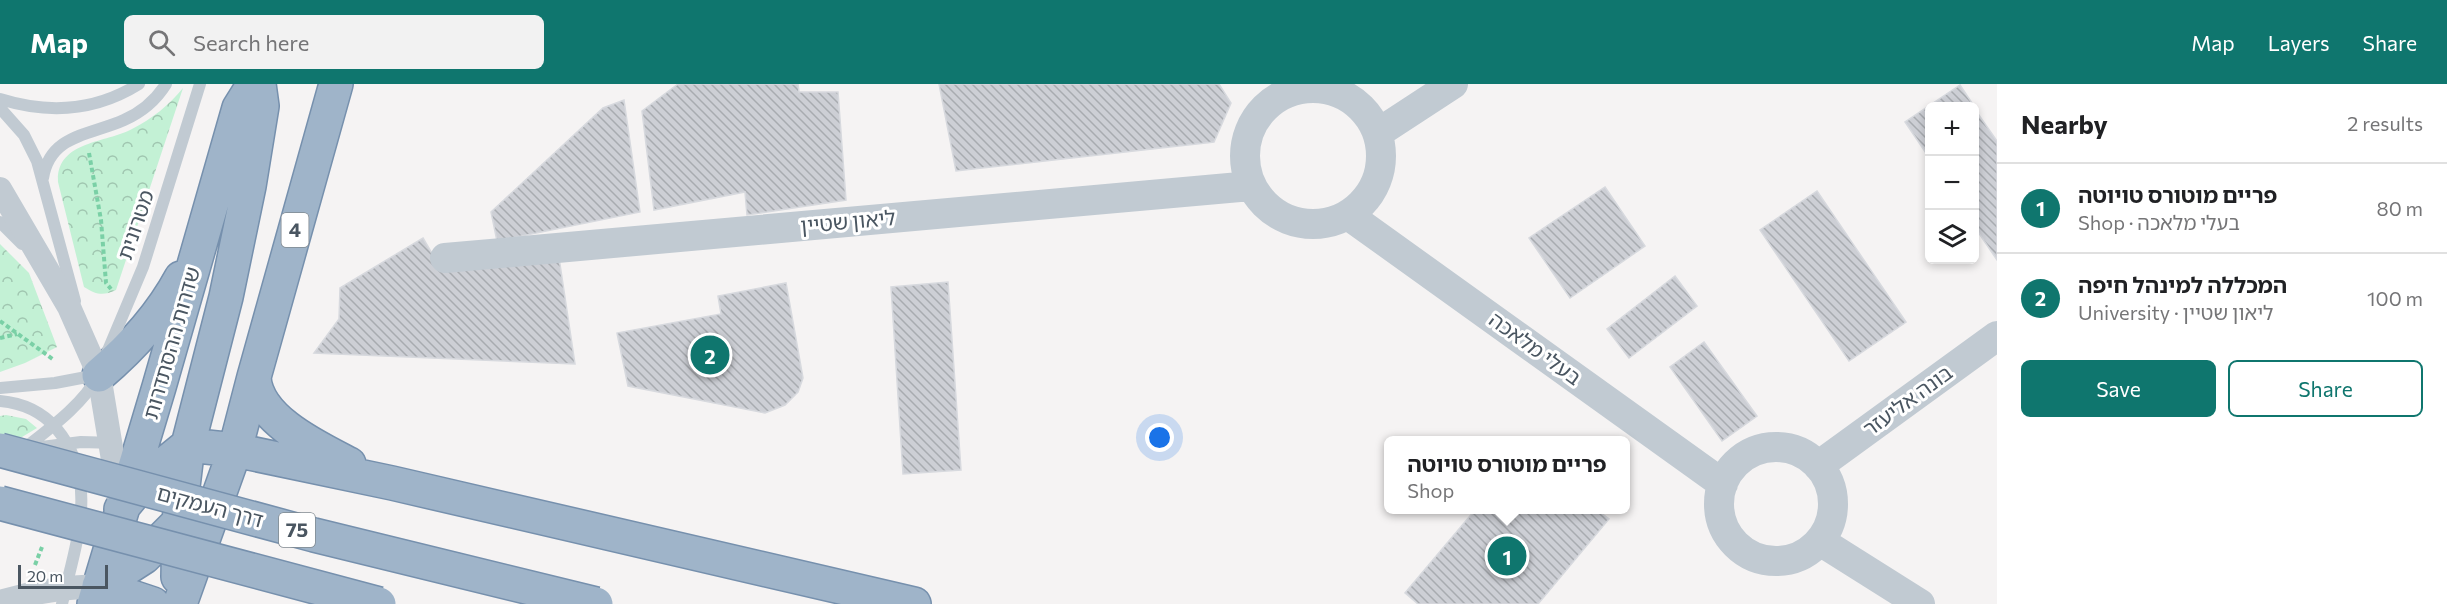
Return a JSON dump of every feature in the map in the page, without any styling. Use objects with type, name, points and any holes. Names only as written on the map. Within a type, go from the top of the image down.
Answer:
[{"type":"highway","points":[[121,509],[146,480],[226,297],[249,186],[262,106],[256,84]]},
{"type":"highway","name":"שדרות ההסתדרות","points":[[97,595],[121,509],[162,444],[201,242],[239,108],[256,84]]},
{"type":"highway","name":"4","points":[[179,604],[235,450],[336,84]]},
{"type":"highway","points":[[84,378],[117,359],[157,314],[174,290],[201,242]]},
{"type":"highway","points":[[254,376],[255,387],[261,400],[289,428],[347,463],[392,483]]},
{"type":"highway","points":[[162,444],[235,450],[392,483],[914,604]]},
{"type":"highway","points":[[162,444],[179,520],[179,604]]},
{"type":"highway","points":[[97,595],[155,548],[220,474],[235,450]]},
{"type":"highway","name":"דרך העמקים","points":[[5,452],[314,535],[596,604]]},
{"type":"highway","name":"75","points":[[0,503],[379,604]]},
{"type":"highway","points":[[97,595],[142,602]]},
{"type":"street","points":[[1378,134],[1454,84]]},
{"type":"street","points":[[1314,88],[1334,91],[1353,100],[1368,115],[1378,134],[1382,156],[1378,179],[1366,200],[1348,215],[1327,223],[1305,224],[1283,218],[1264,205],[1251,186],[1245,168],[1245,148],[1255,121],[1270,92],[1314,88]]},
{"type":"street","name":"ליאון שטיין","points":[[445,258],[1251,186]]},
{"type":"street","points":[[0,189],[76,321],[84,378],[110,443],[121,509],[135,562],[142,602]]},
{"type":"street","name":"בעלי מלאכה","points":[[1348,215],[1723,484]]},
{"type":"street","name":"בונה אליעזר","points":[[1818,466],[1997,336]]},
{"type":"street","points":[[1766,448],[1785,448],[1803,454],[1818,466],[1827,480],[1832,495],[1832,512],[1828,527],[1820,541],[1806,553],[1781,561],[1755,558],[1739,549],[1727,535],[1720,519],[1719,501],[1723,484],[1733,467],[1748,455],[1766,448]]},
{"type":"street","points":[[1820,541],[1920,604]]},
{"type":"street","points":[[0,602],[25,594],[97,595]]},
{"type":"lane","points":[[0,99],[35,107],[67,109],[108,101],[139,84]]},
{"type":"lane","points":[[42,183],[44,170],[51,155],[67,141],[140,112],[166,84]]},
{"type":"lane","name":"מטרונית","points":[[84,378],[142,267],[200,84]]},
{"type":"lane","points":[[0,108],[29,144],[37,161],[75,299],[76,321]]},
{"type":"lane","points":[[0,222],[47,268]]},
{"type":"lane","points":[[0,388],[84,378]]},
{"type":"lane","points":[[0,467],[5,452],[51,423],[84,378]]},
{"type":"lane","points":[[0,401],[32,408],[51,423],[68,443],[78,469],[82,504],[78,541],[64,595]]},
{"type":"lane","points":[[5,452],[51,423]]},
{"type":"lane","points":[[5,452],[68,443],[162,444]]},
{"type":"path","points":[[85,133],[101,220],[106,283],[115,295]]},
{"type":"path","points":[[0,321],[50,359],[61,362],[84,378]]},
{"type":"path","points":[[0,338],[17,334]]},
{"type":"green space","points":[[183,88],[116,290],[104,294],[93,292],[84,287],[58,182],[60,169],[65,158],[74,151],[84,145],[121,134],[146,121],[166,106]]},
{"type":"green space","points":[[0,244],[29,273],[57,347],[0,372]]},
{"type":"green space","points":[[0,416],[26,419],[37,428],[12,443],[0,440]]},
{"type":"building","points":[[678,84],[798,84],[799,92],[838,92],[846,200],[747,215],[745,192],[654,210],[642,111]]},
{"type":"building","points":[[939,84],[1219,84],[1231,103],[1214,142],[956,171]]},
{"type":"building","points":[[1960,85],[1971,102],[1935,102]]},
{"type":"building","points":[[624,100],[640,212],[497,241],[491,212],[603,108]]},
{"type":"building","points":[[1925,109],[1925,152],[1905,122]]},
{"type":"building","points":[[1979,115],[1997,141],[1997,260],[1979,233]]},
{"type":"building","points":[[1605,187],[1645,246],[1570,298],[1529,238]]},
{"type":"building","points":[[1817,191],[1906,322],[1849,361],[1760,230]]},
{"type":"building","points":[[423,238],[440,267],[558,251],[575,364],[314,353],[339,319],[340,288]]},
{"type":"building","points":[[1675,276],[1697,306],[1629,358],[1607,329]]},
{"type":"building","points":[[948,282],[961,470],[903,474],[891,287]]},
{"type":"building","points":[[786,283],[803,378],[798,392],[785,405],[765,413],[628,386],[617,333],[721,314],[718,296]]},
{"type":"building","points":[[1704,342],[1757,416],[1722,441],[1670,367]]},
{"type":"building","points":[[1472,514],[1602,514],[1609,519],[1538,604],[1418,604],[1405,593]]},
{"type":"place","name":"המכללה למינהל חיפה","points":[[710,355]]},
{"type":"place","name":"פריים מוטורס טויוטה","points":[[1507,556]]}]
